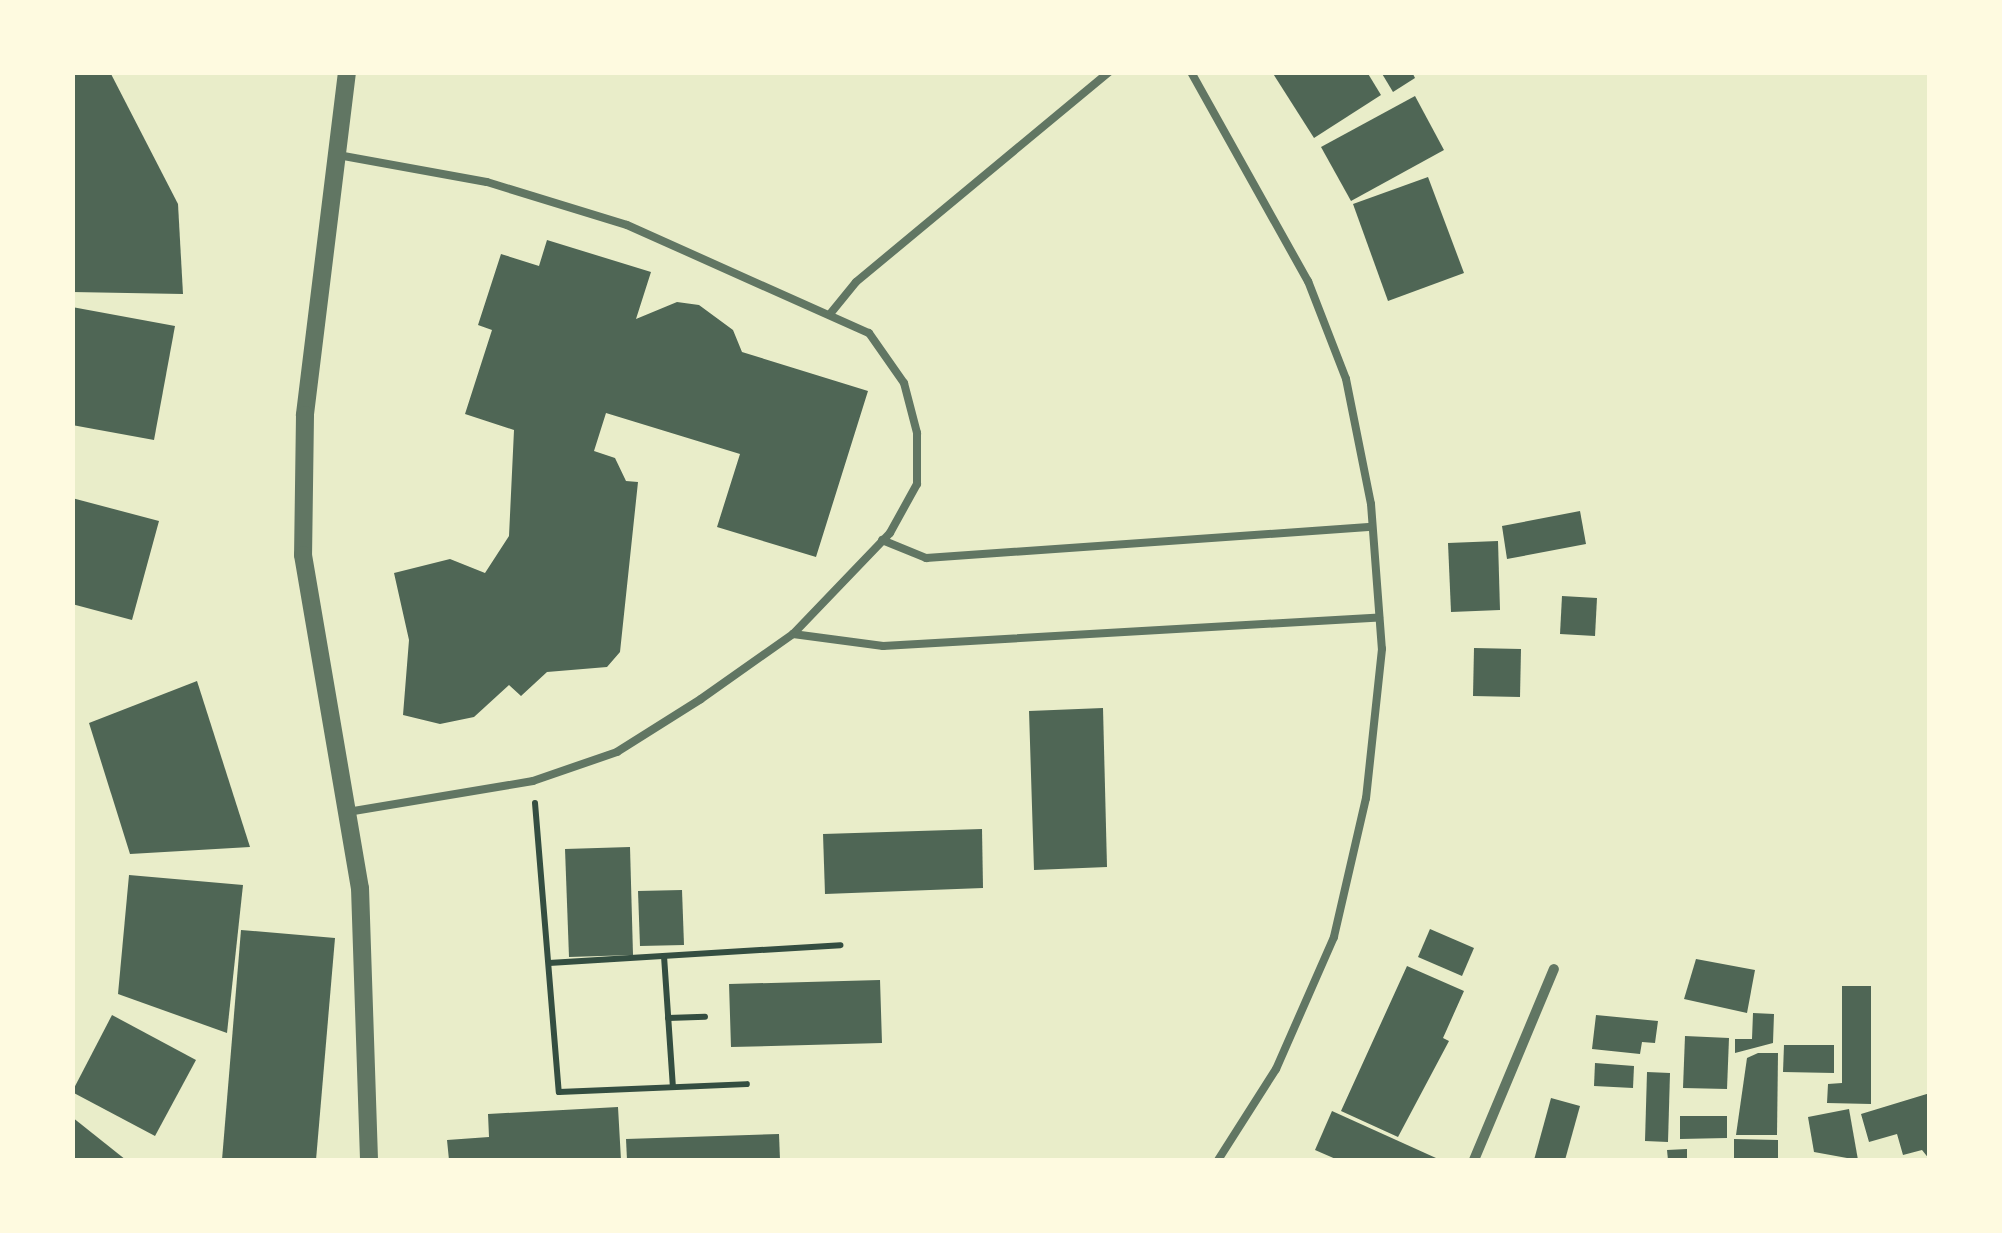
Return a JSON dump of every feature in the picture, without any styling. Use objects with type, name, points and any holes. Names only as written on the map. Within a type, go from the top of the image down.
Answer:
[{"type":"street","points":[[347,72],[305,416],[303,555],[360,888],[369,1160]]},
{"type":"street","points":[[1474,1160],[1554,968]]},
{"type":"lane","points":[[830,314],[856,282],[1108,72]]},
{"type":"lane","points":[[1191,72],[1308,281],[1346,380],[1372,527],[1379,617],[1366,798],[1334,937],[1276,1068],[1218,1160]]},
{"type":"lane","points":[[338,154],[488,182],[626,226],[830,314],[868,333],[904,383],[918,432],[917,484],[882,540],[793,634],[616,752],[533,780],[344,812]]},
{"type":"lane","points":[[882,540],[926,558],[1372,527]]},
{"type":"lane","points":[[793,634],[882,646],[1379,617]]},
{"type":"path","points":[[533,780],[559,1092],[747,1084]]},
{"type":"path","points":[[549,963],[840,945]]},
{"type":"path","points":[[664,956],[673,1087]]},
{"type":"path","points":[[668,1018],[704,1017]]},
{"type":"building","points":[[72,72],[110,72],[178,204],[183,294],[72,292]]},
{"type":"building","points":[[1272,72],[1367,72],[1381,95],[1314,138]]},
{"type":"building","points":[[1381,72],[1412,72],[1415,78],[1393,92]]},
{"type":"building","points":[[1415,96],[1444,150],[1351,201],[1321,147]]},
{"type":"building","points":[[1428,177],[1464,273],[1388,301],[1353,204]]},
{"type":"building","points":[[547,240],[651,272],[636,319],[677,302],[699,305],[733,330],[742,352],[868,391],[816,557],[717,527],[740,454],[606,413],[594,451],[615,458],[626,481],[638,482],[620,652],[607,667],[547,672],[521,696],[509,685],[474,717],[440,724],[403,715],[409,640],[394,573],[450,559],[485,573],[509,536],[514,430],[465,414],[492,330],[478,325],[501,254],[539,266]]},
{"type":"building","points":[[72,307],[175,326],[154,440],[72,425]]},
{"type":"building","points":[[72,498],[159,521],[132,620],[72,604]]},
{"type":"building","points":[[1580,511],[1586,544],[1507,559],[1502,526]]},
{"type":"building","points":[[1498,541],[1500,610],[1451,612],[1448,543]]},
{"type":"building","points":[[1562,596],[1597,598],[1595,636],[1560,634]]},
{"type":"building","points":[[1474,648],[1521,649],[1520,697],[1473,696]]},
{"type":"building","points":[[197,681],[250,847],[130,854],[89,723]]},
{"type":"building","points":[[1103,708],[1107,867],[1034,870],[1029,711]]},
{"type":"building","points":[[982,829],[983,888],[825,894],[823,834]]},
{"type":"building","points":[[630,847],[633,955],[569,957],[565,849]]},
{"type":"building","points":[[129,875],[243,885],[227,1033],[118,994]]},
{"type":"building","points":[[682,890],[684,945],[640,946],[638,891]]},
{"type":"building","points":[[1430,929],[1474,948],[1462,976],[1418,957]]},
{"type":"building","points":[[241,930],[335,938],[316,1160],[222,1160]]},
{"type":"building","points":[[1696,959],[1755,970],[1747,1013],[1684,999]]},
{"type":"building","points":[[1407,966],[1464,991],[1443,1038],[1449,1041],[1398,1137],[1341,1111]]},
{"type":"building","points":[[880,980],[882,1043],[731,1047],[729,984]]},
{"type":"building","points":[[1842,986],[1871,986],[1871,1104],[1827,1103],[1828,1084],[1842,1083]]},
{"type":"building","points":[[1753,1013],[1774,1014],[1773,1043],[1735,1053],[1735,1039],[1752,1039]]},
{"type":"building","points":[[112,1015],[196,1060],[155,1136],[72,1092]]},
{"type":"building","points":[[1596,1015],[1658,1021],[1655,1043],[1642,1042],[1640,1054],[1592,1049]]},
{"type":"building","points":[[1685,1036],[1729,1038],[1727,1089],[1683,1088]]},
{"type":"building","points":[[1784,1045],[1834,1045],[1834,1073],[1783,1072]]},
{"type":"building","points":[[1758,1053],[1778,1053],[1777,1135],[1736,1135],[1747,1058]]},
{"type":"building","points":[[1595,1063],[1634,1066],[1633,1088],[1594,1086]]},
{"type":"building","points":[[1647,1072],[1670,1073],[1668,1142],[1645,1141]]},
{"type":"building","points":[[1930,1093],[1930,1160],[1922,1150],[1903,1155],[1897,1134],[1869,1142],[1861,1114]]},
{"type":"building","points":[[1551,1098],[1580,1106],[1565,1160],[1534,1160]]},
{"type":"building","points":[[618,1107],[621,1160],[449,1160],[447,1140],[489,1137],[488,1114]]},
{"type":"building","points":[[1849,1109],[1858,1160],[1814,1152],[1808,1117]]},
{"type":"building","points":[[1332,1111],[1436,1158],[1338,1160],[1315,1150]]},
{"type":"building","points":[[1680,1116],[1727,1116],[1727,1138],[1680,1139]]},
{"type":"building","points":[[72,1117],[126,1160],[72,1160]]},
{"type":"building","points":[[779,1134],[780,1160],[627,1160],[626,1139]]},
{"type":"building","points":[[1734,1139],[1778,1140],[1778,1160],[1734,1160]]},
{"type":"building","points":[[1687,1149],[1687,1160],[1668,1160],[1667,1150]]}]
